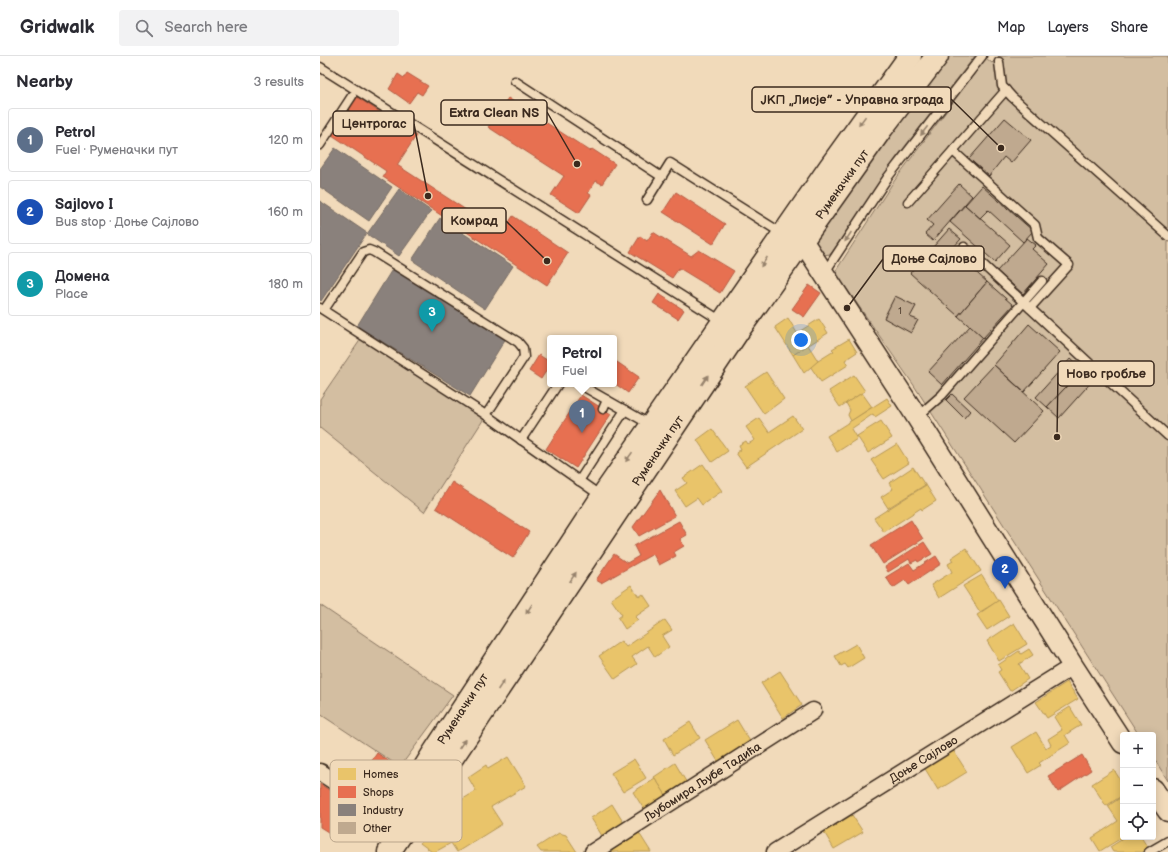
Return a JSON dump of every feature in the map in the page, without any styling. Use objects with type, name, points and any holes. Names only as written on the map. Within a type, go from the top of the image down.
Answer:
[{"type":"main road","name":"Руменачки пут","points":[[440,760],[683,412],[793,237],[910,56]]},
{"type":"main road","name":"Руменачки пут","points":[[440,760],[602,497],[723,322],[882,128],[937,56]]},
{"type":"main road","name":"Руменачки пут","points":[[376,852],[384,842]]},
{"type":"main road","name":"Руменачки пут","points":[[389,852],[393,842]]},
{"type":"street","points":[[793,237],[824,272],[1120,738]]},
{"type":"street","name":"Доње Сајлово","points":[[775,852],[1073,666]]},
{"type":"street","name":"Љубомира Љубе Тадића","points":[[593,852],[812,711]]},
{"type":"street","points":[[320,772],[330,779]]},
{"type":"street","points":[[1156,794],[1168,812]]},
{"type":"lane","points":[[824,272],[888,177],[982,56]]},
{"type":"lane","points":[[999,62],[1002,86],[1012,97],[1168,236]]},
{"type":"lane","points":[[320,67],[723,322]]},
{"type":"lane","points":[[515,81],[662,177]]},
{"type":"lane","points":[[908,202],[1006,90]]},
{"type":"lane","points":[[320,145],[352,96]]},
{"type":"lane","points":[[953,151],[1035,225],[1038,238],[1069,265],[1030,308]]},
{"type":"lane","points":[[647,200],[670,164],[793,237]]},
{"type":"lane","points":[[964,247],[1168,436]]},
{"type":"lane","points":[[486,415],[524,358],[523,348],[518,342],[374,252],[369,250],[363,252],[322,309],[486,415],[521,440],[566,466],[579,481],[602,497]]},
{"type":"lane","points":[[917,417],[942,395],[1042,281]]},
{"type":"lane","points":[[521,440],[556,387]]},
{"type":"lane","points":[[584,387],[652,425]]},
{"type":"lane","points":[[603,409],[607,400]]},
{"type":"lane","points":[[579,481],[625,410]]},
{"type":"lane","points":[[1150,852],[1168,841]]},
{"type":"shaded area","points":[[946,56],[975,56],[896,158],[831,254],[822,255],[813,244]]},
{"type":"shaded area","points":[[999,56],[1168,56],[1168,781],[1156,762],[1156,732],[1137,732],[913,384],[835,272],[892,184],[986,58],[992,63]]},
{"type":"shaded area","points":[[361,339],[485,417],[424,512],[320,428],[320,399]]},
{"type":"shaded area","points":[[320,605],[453,695],[405,760],[389,760],[320,714]]},
{"type":"building: Homes","points":[[788,318],[797,333],[819,319],[828,333],[793,355],[775,327]]},
{"type":"building: Homes","points":[[849,339],[857,352],[845,360],[848,365],[821,382],[810,366],[834,351],[832,349]]},
{"type":"building: Homes","points":[[808,345],[818,361],[804,373],[793,355]]},
{"type":"building: Homes","points":[[766,372],[784,399],[764,414],[745,386]]},
{"type":"building: Homes","points":[[854,375],[865,391],[840,407],[829,391]]},
{"type":"building: Homes","points":[[862,393],[872,407],[851,421],[848,415],[850,410],[846,403]]},
{"type":"building: Homes","points":[[887,398],[892,406],[875,417],[873,414],[851,429],[857,439],[837,452],[827,436]]},
{"type":"building: Homes","points":[[793,416],[802,429],[746,467],[736,453],[741,449],[739,445],[746,441],[748,444],[755,440],[746,427],[759,418],[769,432]]},
{"type":"building: Homes","points":[[881,421],[892,438],[868,453],[857,436]]},
{"type":"building: Homes","points":[[712,429],[728,451],[712,462],[697,440]]},
{"type":"building: Homes","points":[[897,444],[909,463],[884,479],[871,460]]},
{"type":"building: Homes","points":[[703,464],[722,491],[702,505],[697,498],[685,506],[675,491],[687,483],[683,478]]},
{"type":"building: Homes","points":[[913,467],[925,485],[888,508],[881,497],[893,489],[889,483]]},
{"type":"building: Homes","points":[[926,485],[936,501],[922,510],[921,508],[884,532],[874,518]]},
{"type":"building: Homes","points":[[966,548],[981,571],[939,598],[931,585],[952,572],[948,564],[953,561],[951,558]]},
{"type":"building: Homes","points":[[982,575],[998,601],[980,612],[963,586]]},
{"type":"building: Homes","points":[[631,585],[639,597],[643,594],[651,606],[635,617],[638,620],[625,629],[618,618],[622,615],[611,599]]},
{"type":"building: Homes","points":[[999,600],[1009,616],[987,630],[977,615]]},
{"type":"building: Homes","points":[[665,620],[672,630],[662,636],[669,647],[655,657],[648,646],[632,657],[637,664],[615,679],[599,656],[621,641],[626,647]]},
{"type":"building: Homes","points":[[1014,623],[1027,644],[999,661],[987,641]]},
{"type":"building: Homes","points":[[856,644],[864,658],[848,668],[845,664],[841,666],[835,656]]},
{"type":"building: Homes","points":[[1029,649],[1033,655],[1019,664],[1028,679],[1010,691],[998,672],[1001,670],[998,665],[1019,651],[1021,654]]},
{"type":"building: Homes","points":[[780,671],[802,705],[783,718],[761,683]]},
{"type":"building: Homes","points":[[1067,682],[1078,699],[1047,718],[1036,702]]},
{"type":"building: Homes","points":[[1070,707],[1081,725],[1065,735],[1070,743],[1039,763],[1041,765],[1028,773],[1012,747],[1036,732],[1046,748],[1051,745],[1048,739],[1062,730],[1054,717]]},
{"type":"building: Homes","points":[[737,720],[751,743],[719,763],[705,740]]},
{"type":"building: Homes","points":[[690,722],[700,738],[673,755],[664,739]]},
{"type":"building: Homes","points":[[953,750],[967,772],[938,790],[924,767]]},
{"type":"building: Homes","points":[[508,757],[526,786],[491,807],[502,824],[457,852],[451,843],[435,852],[432,852],[420,843],[462,842],[462,800],[476,791],[468,777],[486,765],[488,769]]},
{"type":"building: Homes","points":[[634,759],[646,778],[623,792],[611,773]]},
{"type":"building: Homes","points":[[675,763],[688,785],[668,798],[654,777]]},
{"type":"building: Homes","points":[[1114,770],[1120,779],[1120,797],[1106,806],[1092,784]]},
{"type":"building: Homes","points":[[655,778],[669,800],[647,814],[633,792]]},
{"type":"building: Homes","points":[[1120,798],[1120,839],[1100,851],[1092,838],[1118,821],[1108,806]]},
{"type":"building: Homes","points":[[612,804],[625,825],[604,839],[591,818]]},
{"type":"building: Homes","points":[[852,815],[863,832],[834,849],[824,832]]},
{"type":"building: Homes","points":[[559,833],[566,835],[577,852],[541,852],[537,847]]},
{"type":"building: Homes","points":[[639,833],[651,852],[609,852]]},
{"type":"building: Homes","points":[[1121,840],[1143,840],[1148,848],[1142,852],[1113,852],[1110,847]]},
{"type":"building: Shops","points":[[407,73],[428,86],[422,95],[417,92],[409,103],[389,89],[398,74],[404,78]]},
{"type":"building: Shops","points":[[357,97],[416,136],[397,165],[486,223],[491,215],[507,225],[513,216],[568,253],[547,285],[383,177],[386,171],[332,135]]},
{"type":"building: Shops","points":[[508,98],[590,151],[592,149],[615,164],[602,184],[596,181],[588,193],[591,195],[579,213],[551,195],[564,176],[488,127]]},
{"type":"building: Shops","points":[[676,192],[725,224],[713,244],[663,212]]},
{"type":"building: Shops","points":[[653,232],[691,256],[699,250],[734,271],[720,293],[679,268],[672,278],[630,252],[640,236],[647,241]]},
{"type":"building: Shops","points":[[809,285],[821,293],[804,317],[792,309]]},
{"type":"building: Shops","points":[[659,294],[684,310],[678,319],[653,303]]},
{"type":"building: Shops","points":[[539,355],[547,360],[547,370],[541,379],[529,371]]},
{"type":"building: Shops","points":[[617,362],[639,377],[628,393],[617,385]]},
{"type":"building: Shops","points":[[581,395],[611,414],[576,468],[546,449]]},
{"type":"building: Shops","points":[[452,482],[529,532],[513,558],[436,508]]},
{"type":"building: Shops","points":[[660,490],[675,516],[639,536],[633,527]]},
{"type":"building: Shops","points":[[911,520],[923,539],[883,564],[871,545]]},
{"type":"building: Shops","points":[[679,521],[687,535],[680,539],[684,546],[674,552],[676,556],[659,565],[653,554],[601,583],[596,580],[614,554],[627,563],[639,556],[634,546]]},
{"type":"building: Shops","points":[[924,542],[932,554],[918,562],[917,560],[911,563],[909,559],[888,572],[885,567]]},
{"type":"building: Shops","points":[[936,556],[941,564],[909,585],[905,580],[893,588],[886,577],[909,563],[914,570]]},
{"type":"building: Shops","points":[[377,753],[387,760],[372,760]]},
{"type":"building: Shops","points":[[1082,755],[1091,770],[1058,792],[1048,776]]},
{"type":"building: Shops","points":[[320,784],[330,791],[330,833],[320,827]]},
{"type":"building: Industry","points":[[335,148],[392,187],[369,221],[320,187],[320,169]]},
{"type":"building: Industry","points":[[399,189],[431,211],[399,256],[367,234]]},
{"type":"building: Industry","points":[[320,201],[367,233],[321,301],[320,300]]},
{"type":"building: Industry","points":[[440,218],[513,266],[485,309],[412,260]]},
{"type":"building: Industry","points":[[393,268],[506,338],[470,396],[357,326]]},
{"type":"building: Other","points":[[1005,118],[1031,140],[1011,163],[1004,157],[989,176],[969,159]]},
{"type":"building: Other","points":[[959,184],[972,196],[933,241],[925,234],[933,225],[927,220]]},
{"type":"building: Other","points":[[982,186],[1033,231],[1023,242],[988,210],[980,218],[965,205]]},
{"type":"building: Other","points":[[965,205],[1010,245],[995,262],[950,222]]},
{"type":"building: Other","points":[[949,229],[961,239],[951,250],[987,282],[958,316],[910,273]]},
{"type":"building: Other","points":[[1027,238],[1036,245],[1032,249],[1049,264],[1023,294],[997,271]]},
{"type":"building: Other","points":[[987,282],[1013,305],[983,338],[958,316]]},
{"type":"building: Other","points":[[895,296],[916,306],[910,317],[918,320],[911,333],[884,318]]},
{"type":"building: Other","points":[[1029,324],[1060,352],[1024,392],[994,365]]},
{"type":"building: Other","points":[[970,326],[983,338],[942,385],[928,372]]},
{"type":"building: Other","points":[[1071,358],[1083,369],[1047,407],[1036,397]]},
{"type":"building: Other","points":[[994,365],[1044,411],[1014,443],[964,397]]},
{"type":"building: Other","points":[[1083,369],[1094,379],[1059,418],[1047,407]]},
{"type":"building: Other","points":[[952,394],[970,411],[964,418],[946,400]]},
{"type":"place","name":"ЈКП „Лисје” - Управна зграда","points":[[1001,148]]},
{"type":"place","name":"Extra Clean NS","points":[[577,164]]},
{"type":"place","name":"Центрогас","points":[[428,196]]},
{"type":"place","name":"Комрад","points":[[547,261]]},
{"type":"place","name":"Доње Сајлово","points":[[847,308]]},
{"type":"place","name":"Домена","points":[[432,332]]},
{"type":"place","name":"Petrol","points":[[582,433]]},
{"type":"place","name":"Ново гробље","points":[[1057,437]]},
{"type":"place","name":"Sajlovo I","points":[[1005,589]]}]
